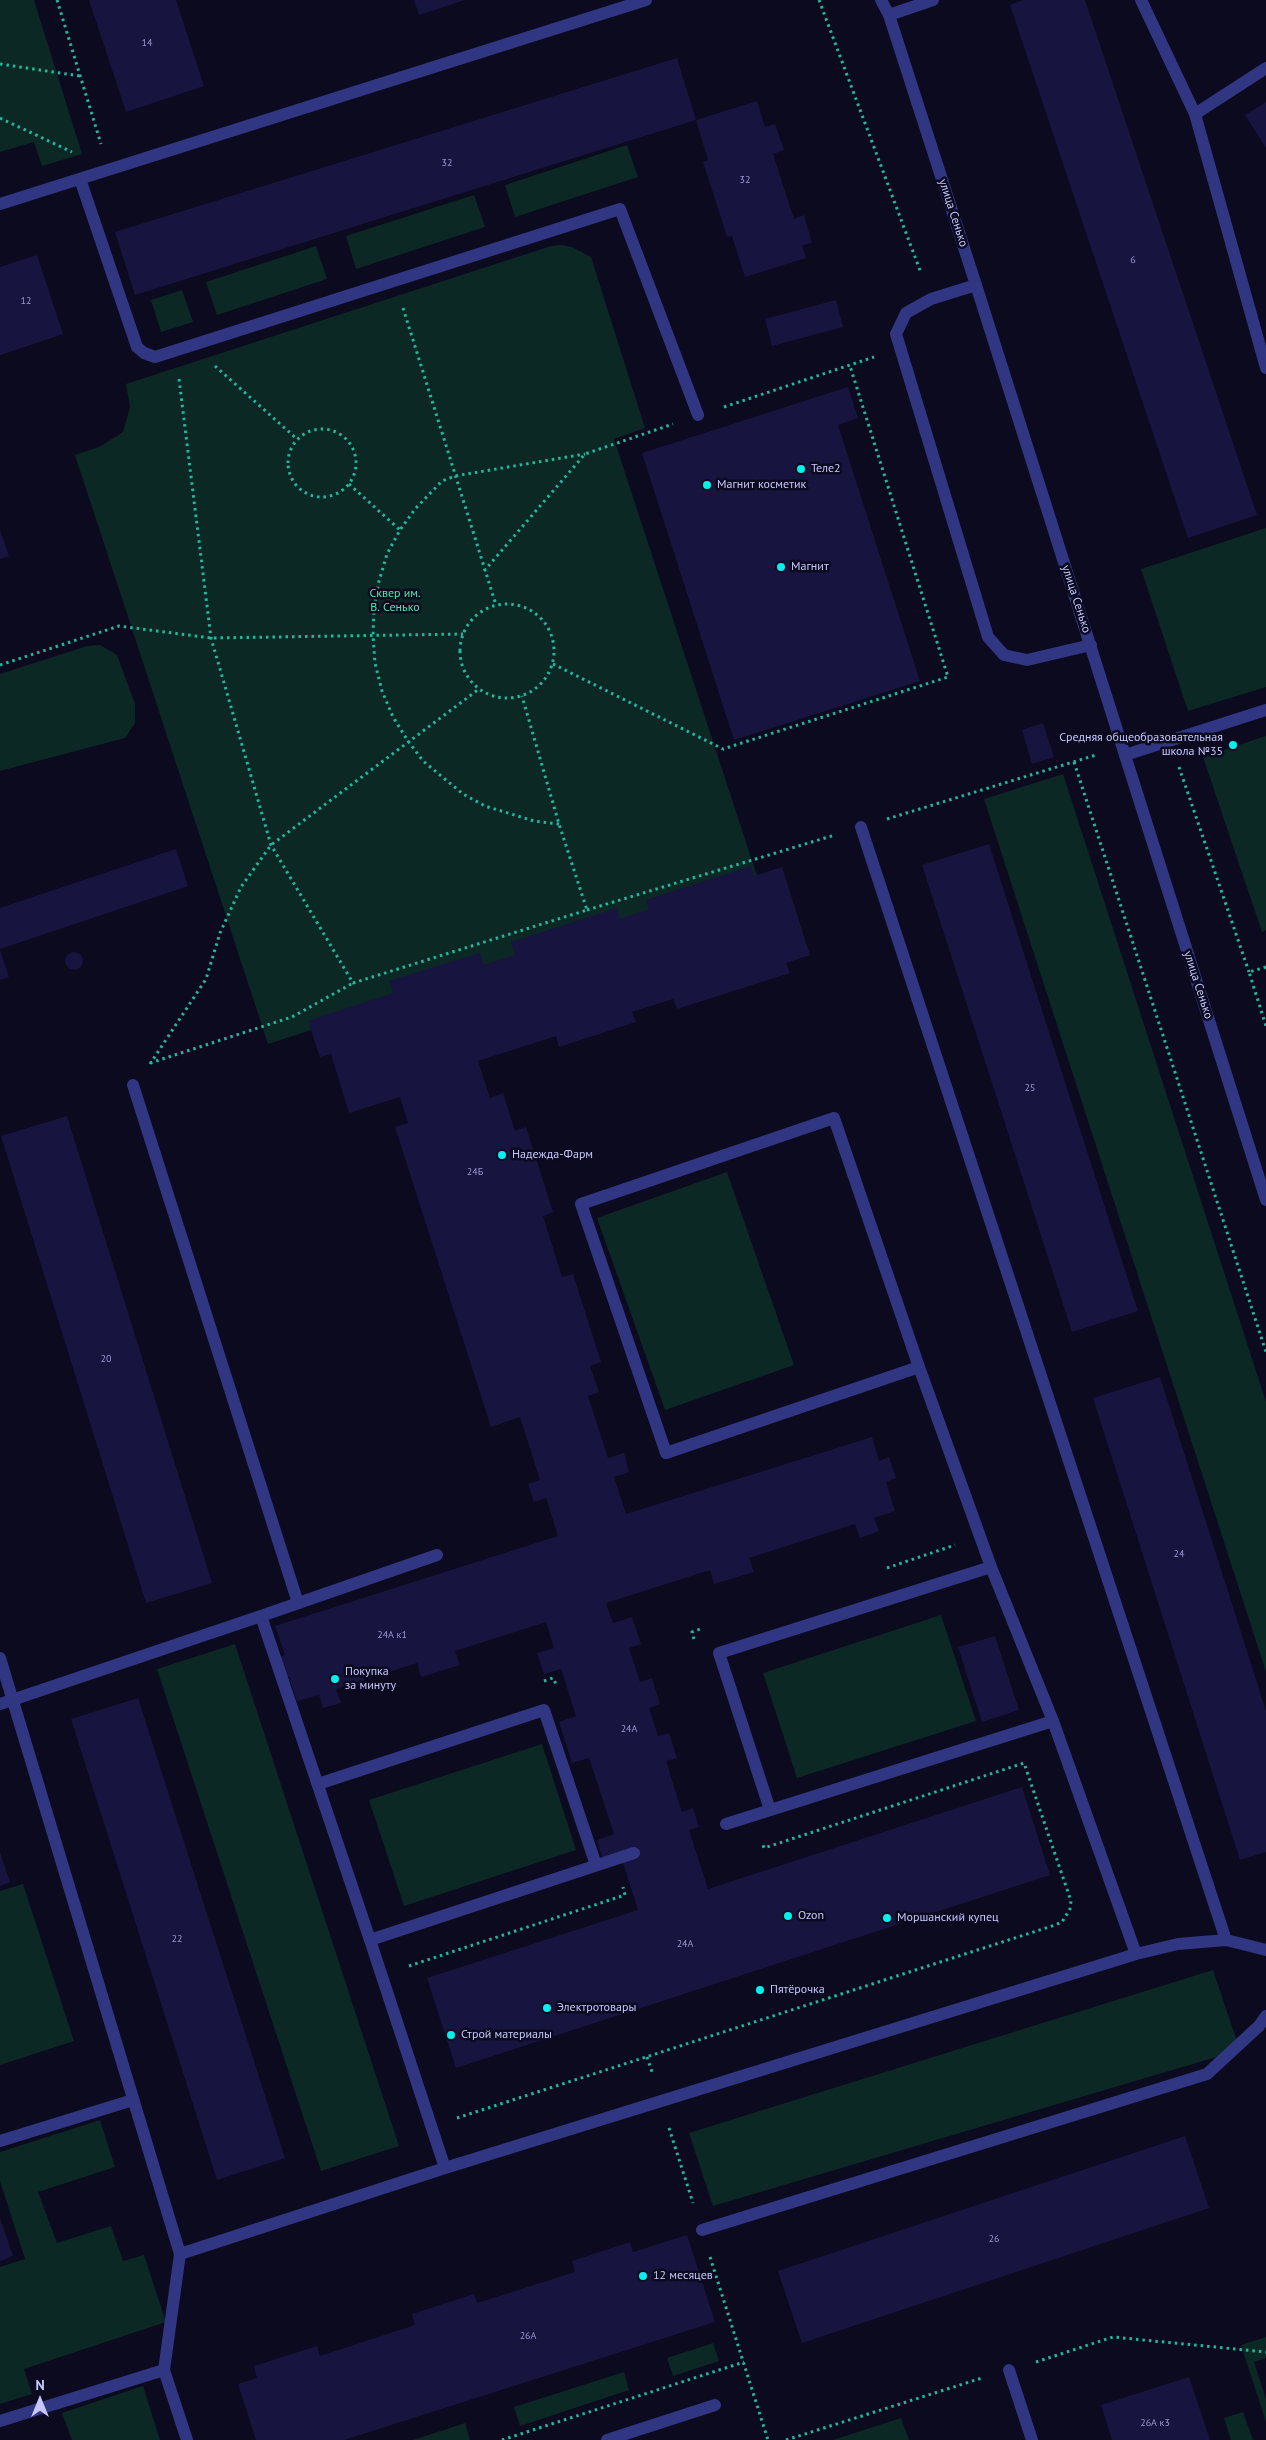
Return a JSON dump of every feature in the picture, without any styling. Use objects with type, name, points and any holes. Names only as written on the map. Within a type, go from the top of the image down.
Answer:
[{"type":"street","points":[[0,204],[646,0]]},
{"type":"street","name":"улица Сенько","points":[[881,0],[889,15],[976,285],[1266,1200]]},
{"type":"street","points":[[889,15],[932,0]]},
{"type":"street","points":[[1141,0],[1195,114],[1266,368]]},
{"type":"street","points":[[1195,114],[1266,68]]},
{"type":"street","points":[[80,179],[137,347],[144,354],[155,357],[620,209],[698,415]]},
{"type":"street","points":[[976,285],[931,299],[906,313],[896,334],[988,637],[1004,655],[1027,660],[1090,645]]},
{"type":"street","points":[[1125,755],[1266,710]]},
{"type":"street","points":[[861,827],[1226,1940]]},
{"type":"street","points":[[133,1085],[298,1603]]},
{"type":"street","points":[[919,1367],[666,1453],[581,1204],[834,1118],[919,1367],[980,1537],[1053,1721],[1136,1954]]},
{"type":"street","points":[[0,1704],[437,1555]]},
{"type":"street","points":[[770,1810],[719,1652],[991,1567]]},
{"type":"street","points":[[261,1616],[445,2168]]},
{"type":"street","points":[[0,1658],[180,2254],[164,2370],[187,2440]]},
{"type":"street","points":[[318,1784],[544,1710],[596,1865]]},
{"type":"street","points":[[726,1824],[1053,1721]]},
{"type":"street","points":[[370,1940],[634,1853]]},
{"type":"street","points":[[180,2254],[445,2168],[1136,1954],[1178,1944],[1226,1940],[1266,1950]]},
{"type":"street","points":[[702,2230],[1207,2074],[1259,2026],[1266,2016]]},
{"type":"street","points":[[0,2141],[132,2100]]},
{"type":"street","points":[[0,2421],[164,2370]]},
{"type":"street","points":[[1009,2370],[1032,2440]]},
{"type":"street","points":[[607,2440],[715,2406]]},
{"type":"path","points":[[57,0],[109,170]]},
{"type":"path","points":[[819,0],[931,299]]},
{"type":"path","points":[[0,64],[80,76]]},
{"type":"path","points":[[0,118],[109,170]]},
{"type":"path","points":[[394,281],[496,605]]},
{"type":"path","points":[[192,345],[297,439]]},
{"type":"path","points":[[559,824],[509,815],[485,806],[463,794],[423,761],[393,717],[382,691],[375,663],[372,635],[379,581],[387,554],[400,530],[432,489],[442,481],[455,476],[585,454],[901,349]]},
{"type":"path","points":[[176,351],[211,638],[271,844],[353,983]]},
{"type":"path","points":[[553,664],[723,749],[948,677],[850,366]]},
{"type":"path","points":[[319,429],[331,430],[342,435],[350,444],[356,462],[349,484],[334,495],[322,497],[310,495],[299,489],[292,479],[288,468],[290,449],[297,439],[307,432],[319,429]]},
{"type":"path","points":[[484,571],[585,454]]},
{"type":"path","points":[[349,484],[400,530]]},
{"type":"path","points":[[496,605],[519,605],[533,611],[544,622],[554,642],[553,664],[542,684],[522,696],[500,698],[479,689],[468,678],[462,664],[460,649],[463,634],[476,615],[496,605]]},
{"type":"path","points":[[0,665],[119,626],[211,638],[463,634]]},
{"type":"path","points":[[133,1085],[150,1064],[206,978],[220,933],[241,887],[271,844],[479,689]]},
{"type":"path","points":[[150,1064],[292,1017],[353,983],[587,910],[559,824],[522,696]]},
{"type":"path","points":[[1170,741],[1266,1026]]},
{"type":"path","points":[[1074,762],[1266,1352]]},
{"type":"path","points":[[1249,972],[1266,967]]},
{"type":"path","points":[[878,1571],[980,1537]]},
{"type":"path","points":[[695,1641],[692,1632],[711,1626]]},
{"type":"path","points":[[535,1684],[554,1678],[556,1687]]},
{"type":"path","points":[[430,2127],[1055,1925],[1062,1922],[1070,1909],[1071,1901],[1024,1763],[764,1848],[753,1815]]},
{"type":"path","points":[[381,1976],[625,1895],[614,1860]]},
{"type":"path","points":[[502,2440],[744,2362]]},
{"type":"green space","points":[[0,0],[34,0],[82,154],[42,166],[34,142],[0,152]]},
{"type":"green space","points":[[627,145],[638,177],[515,217],[505,185]]},
{"type":"green space","points":[[474,195],[485,227],[356,269],[346,236]]},
{"type":"green space","name":"Сквер им. В. Сенько","points":[[562,245],[572,247],[591,257],[645,428],[614,439],[760,885],[268,1044],[75,455],[99,447],[123,432],[130,407],[126,384],[551,246]]},
{"type":"green space","points":[[316,246],[327,279],[217,315],[206,282]]},
{"type":"green space","points":[[182,290],[193,322],[161,332],[151,300]]},
{"type":"green space","name":"Средняя общеобразовательная школа №35","points":[[1266,528],[1266,687],[1188,711],[1141,569]]},
{"type":"green space","points":[[100,645],[117,655],[135,704],[135,723],[125,738],[0,771],[0,674],[87,646]]},
{"type":"green space","points":[[1266,736],[1266,930],[1262,932],[1203,757]]},
{"type":"green space","points":[[1063,774],[1266,1402],[1266,1672],[984,799]]},
{"type":"green space","points":[[727,1172],[794,1365],[665,1410],[597,1218]]},
{"type":"green space","points":[[941,1615],[976,1721],[797,1778],[763,1673]]},
{"type":"green space","points":[[235,1644],[399,2146],[321,2171],[157,1669]]},
{"type":"green space","points":[[542,1744],[576,1850],[404,1906],[369,1800]]},
{"type":"green space","points":[[23,1884],[74,2041],[0,2065],[0,1891]]},
{"type":"green space","points":[[1213,1970],[1240,2050],[713,2206],[689,2133]]},
{"type":"green space","points":[[100,2120],[115,2167],[38,2192],[57,2243],[111,2226],[123,2261],[144,2255],[166,2322],[24,2369],[32,2394],[0,2404],[0,2267],[25,2259],[0,2181],[0,2152]]},
{"type":"green space","points":[[1266,2337],[1266,2358],[1254,2362],[1266,2399],[1266,2422],[1241,2345]]},
{"type":"green space","points":[[713,2343],[719,2361],[673,2376],[667,2358]]},
{"type":"green space","points":[[624,2372],[629,2390],[520,2426],[514,2407]]},
{"type":"green space","points":[[143,2386],[160,2440],[72,2440],[62,2413]]},
{"type":"green space","points":[[1243,2412],[1253,2440],[1231,2440],[1224,2418]]},
{"type":"green space","points":[[901,2418],[909,2440],[833,2440]]},
{"type":"green space","points":[[465,2423],[470,2440],[413,2440]]},
{"type":"building","points":[[89,0],[176,0],[204,86],[126,112]]},
{"type":"building","points":[[414,0],[465,0],[419,15]]},
{"type":"building","points":[[1023,0],[1085,0],[1257,515],[1188,538],[1010,5]]},
{"type":"building","points":[[677,58],[696,120],[135,295],[115,232]]},
{"type":"building","points":[[757,101],[765,127],[775,124],[784,150],[773,154],[794,219],[804,215],[812,243],[802,245],[806,258],[745,277],[732,236],[727,237],[703,162],[708,160],[696,120]]},
{"type":"building","points":[[1266,102],[1266,148],[1245,115]]},
{"type":"building","points":[[37,255],[63,334],[0,355],[0,267]]},
{"type":"building","points":[[836,300],[843,327],[772,346],[765,319]]},
{"type":"building","name":"Магнит","points":[[848,387],[858,418],[838,425],[920,681],[734,740],[642,453]]},
{"type":"building","points":[[0,530],[9,556],[0,559]]},
{"type":"building","points":[[1043,723],[1054,757],[1032,764],[1022,730]]},
{"type":"building","points":[[989,844],[1138,1311],[1072,1332],[922,865]]},
{"type":"building","points":[[176,849],[188,886],[0,949],[0,908]]},
{"type":"building","points":[[751,866],[754,876],[782,867],[810,955],[786,963],[790,973],[677,1009],[673,999],[632,1012],[636,1022],[559,1047],[556,1036],[478,1061],[490,1098],[503,1093],[515,1131],[526,1127],[553,1212],[543,1216],[562,1277],[573,1274],[601,1362],[590,1366],[599,1392],[588,1396],[608,1458],[624,1453],[629,1472],[614,1477],[626,1514],[872,1437],[879,1461],[889,1457],[896,1478],[886,1482],[895,1511],[874,1518],[879,1531],[860,1538],[855,1524],[749,1558],[754,1572],[714,1584],[710,1570],[606,1603],[613,1623],[632,1617],[641,1644],[629,1648],[640,1682],[652,1678],[660,1704],[649,1708],[658,1736],[669,1733],[677,1758],[666,1761],[682,1812],[693,1808],[699,1827],[689,1830],[708,1889],[1022,1787],[1050,1875],[456,2068],[427,1978],[638,1910],[621,1857],[604,1863],[597,1840],[614,1834],[589,1758],[572,1763],[559,1722],[576,1716],[561,1669],[544,1674],[537,1653],[554,1648],[546,1622],[455,1651],[460,1665],[421,1677],[417,1663],[336,1689],[341,1703],[323,1708],[319,1695],[297,1701],[289,1677],[281,1679],[274,1658],[285,1655],[275,1626],[558,1536],[546,1498],[534,1502],[528,1484],[540,1480],[520,1417],[491,1427],[395,1127],[408,1123],[400,1097],[349,1113],[331,1054],[320,1057],[308,1021],[393,993],[389,981],[480,953],[484,965],[515,955],[511,942],[617,908],[620,919],[649,909],[646,900]]},
{"type":"building","points":[[0,950],[9,977],[0,980]]},
{"type":"building","points":[[74,952],[80,955],[83,961],[80,967],[74,970],[68,967],[65,961],[68,955]]},
{"type":"building","points":[[67,1116],[212,1583],[146,1603],[1,1136]]},
{"type":"building","points":[[1160,1377],[1266,1711],[1266,1852],[1240,1860],[1093,1398]]},
{"type":"building","points":[[995,1636],[1019,1710],[982,1722],[958,1647]]},
{"type":"building","points":[[138,1698],[285,2158],[217,2180],[71,1719]]},
{"type":"building","points":[[0,1852],[10,1882],[0,1886]]},
{"type":"building","points":[[1185,2136],[1209,2208],[802,2343],[778,2271]]},
{"type":"building","points":[[0,2218],[13,2256],[0,2261]]},
{"type":"building","points":[[687,2235],[715,2322],[344,2440],[256,2440],[238,2384],[257,2378],[254,2366],[317,2346],[320,2356],[415,2325],[412,2314],[474,2294],[477,2303],[575,2272],[572,2261],[630,2242],[633,2252]]},
{"type":"building","points":[[1189,2377],[1210,2440],[1112,2440],[1101,2405]]},
{"type":"place","name":"Теле2","points":[[801,469]]},
{"type":"place","name":"Магнит косметик","points":[[707,485]]},
{"type":"place","name":"Магнит","points":[[781,567]]},
{"type":"place","name":"Средняя общеобразовательная школа №35","points":[[1233,745]]},
{"type":"place","name":"Надежда-Фарм","points":[[502,1155]]},
{"type":"place","name":"Покупка за минуту","points":[[335,1679]]},
{"type":"place","name":"Ozon","points":[[788,1916]]},
{"type":"place","name":"Моршанский купец","points":[[887,1918]]},
{"type":"place","name":"Пятёрочка","points":[[760,1990]]},
{"type":"place","name":"Электротовары","points":[[547,2008]]},
{"type":"place","name":"Строй материалы","points":[[451,2035]]},
{"type":"place","name":"12 месяцев","points":[[643,2276]]}]
